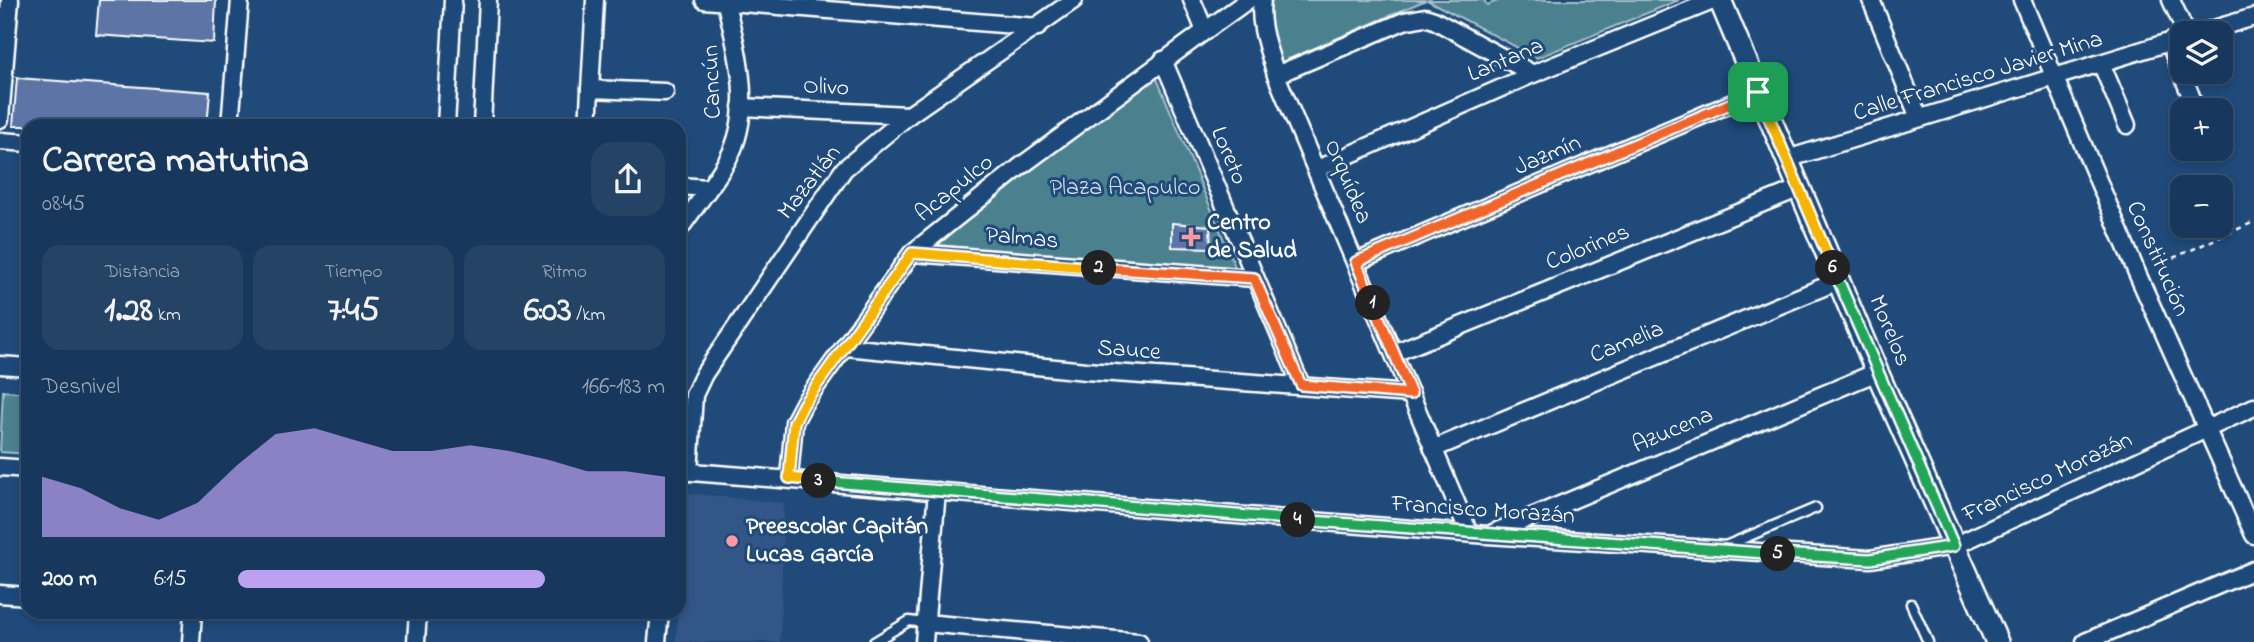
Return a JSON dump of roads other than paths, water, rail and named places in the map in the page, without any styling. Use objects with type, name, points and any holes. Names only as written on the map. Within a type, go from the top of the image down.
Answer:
[{"type":"street","points":[[0,119],[10,0]]},
{"type":"street","points":[[231,119],[240,0]]},
{"type":"street","points":[[446,119],[453,0]]},
{"type":"street","points":[[482,119],[488,0]]},
{"type":"street","points":[[588,119],[595,0]]},
{"type":"street","points":[[704,0],[1038,27]]},
{"type":"street","name":"Mazatlán","points":[[686,457],[694,395],[704,374],[838,176],[909,115],[1074,0]]},
{"type":"street","points":[[1192,0],[1205,31]]},
{"type":"street","name":"Acapulco","points":[[789,478],[794,422],[804,403],[912,253],[1010,174],[1248,0]]},
{"type":"street","name":"Orquídea","points":[[1262,0],[1260,12],[1264,36],[1276,75],[1469,533]]},
{"type":"street","name":"Lantana","points":[[1317,169],[1533,74],[1718,0]]},
{"type":"street","name":"Morelos","points":[[1718,0],[1877,372],[1997,642]]},
{"type":"street","points":[[1871,0],[1919,118]]},
{"type":"street","name":"Constitución","points":[[2022,0],[2137,273],[2254,535]]},
{"type":"street","points":[[2171,0],[2181,21]]},
{"type":"street","name":"Cancún","points":[[686,220],[729,159],[737,136],[741,107],[738,50],[726,1]]},
{"type":"street","points":[[2233,23],[2254,17]]},
{"type":"street","points":[[1276,75],[1404,21],[1425,18],[1533,74]]},
{"type":"street","name":"Calle Francisco Javier Mina","points":[[1787,159],[2056,79],[2170,42]]},
{"type":"street","name":"Loreto","points":[[1163,60],[1301,385]]},
{"type":"street","points":[[2101,63],[2127,125]]},
{"type":"street","points":[[590,89],[665,92]]},
{"type":"street","name":"Jazmín","points":[[1356,262],[1758,92]]},
{"type":"street","name":"Olivo","points":[[741,107],[909,115]]},
{"type":"street","points":[[0,141],[21,142]]},
{"type":"street","points":[[686,186],[708,188]]},
{"type":"street","name":"Colorines","points":[[1394,353],[1800,188]]},
{"type":"street","name":"Palmas","points":[[912,253],[1254,278]]},
{"type":"street","name":"Camelia","points":[[1433,449],[1838,281]]},
{"type":"street","name":"Sauce","points":[[846,347],[1086,371],[1411,394]]},
{"type":"street","points":[[0,365],[21,367]]},
{"type":"street","name":"Azucena","points":[[1488,535],[1877,372]]},
{"type":"street","name":"Francisco Morazán","points":[[686,472],[789,478],[1488,535],[1870,559],[1954,546],[2254,407]]},
{"type":"street","points":[[0,467],[21,468]]},
{"type":"street","points":[[924,642],[937,491]]},
{"type":"street","points":[[2085,642],[2254,570]]},
{"type":"street","points":[[0,594],[21,596]]},
{"type":"street","points":[[191,642],[193,619]]},
{"type":"street","points":[[419,619],[421,642]]},
{"type":"street","points":[[657,642],[659,619]]},
{"type":"street","points":[[925,623],[1139,642]]},
{"type":"lane","points":[[1717,549],[1816,508]]},
{"type":"lane","points":[[1911,604],[1928,642]]},
{"type":"lane","points":[[874,642],[909,621],[925,623]]},
{"type":"place","name":"Centro de Salud","points":[[1191,237]]},
{"type":"place","name":"Preescolar Capitán Lucas García","points":[[732,541]]},
{"type":"park label","name":"Plaza Acapulco","points":[[1125,188]]}]
